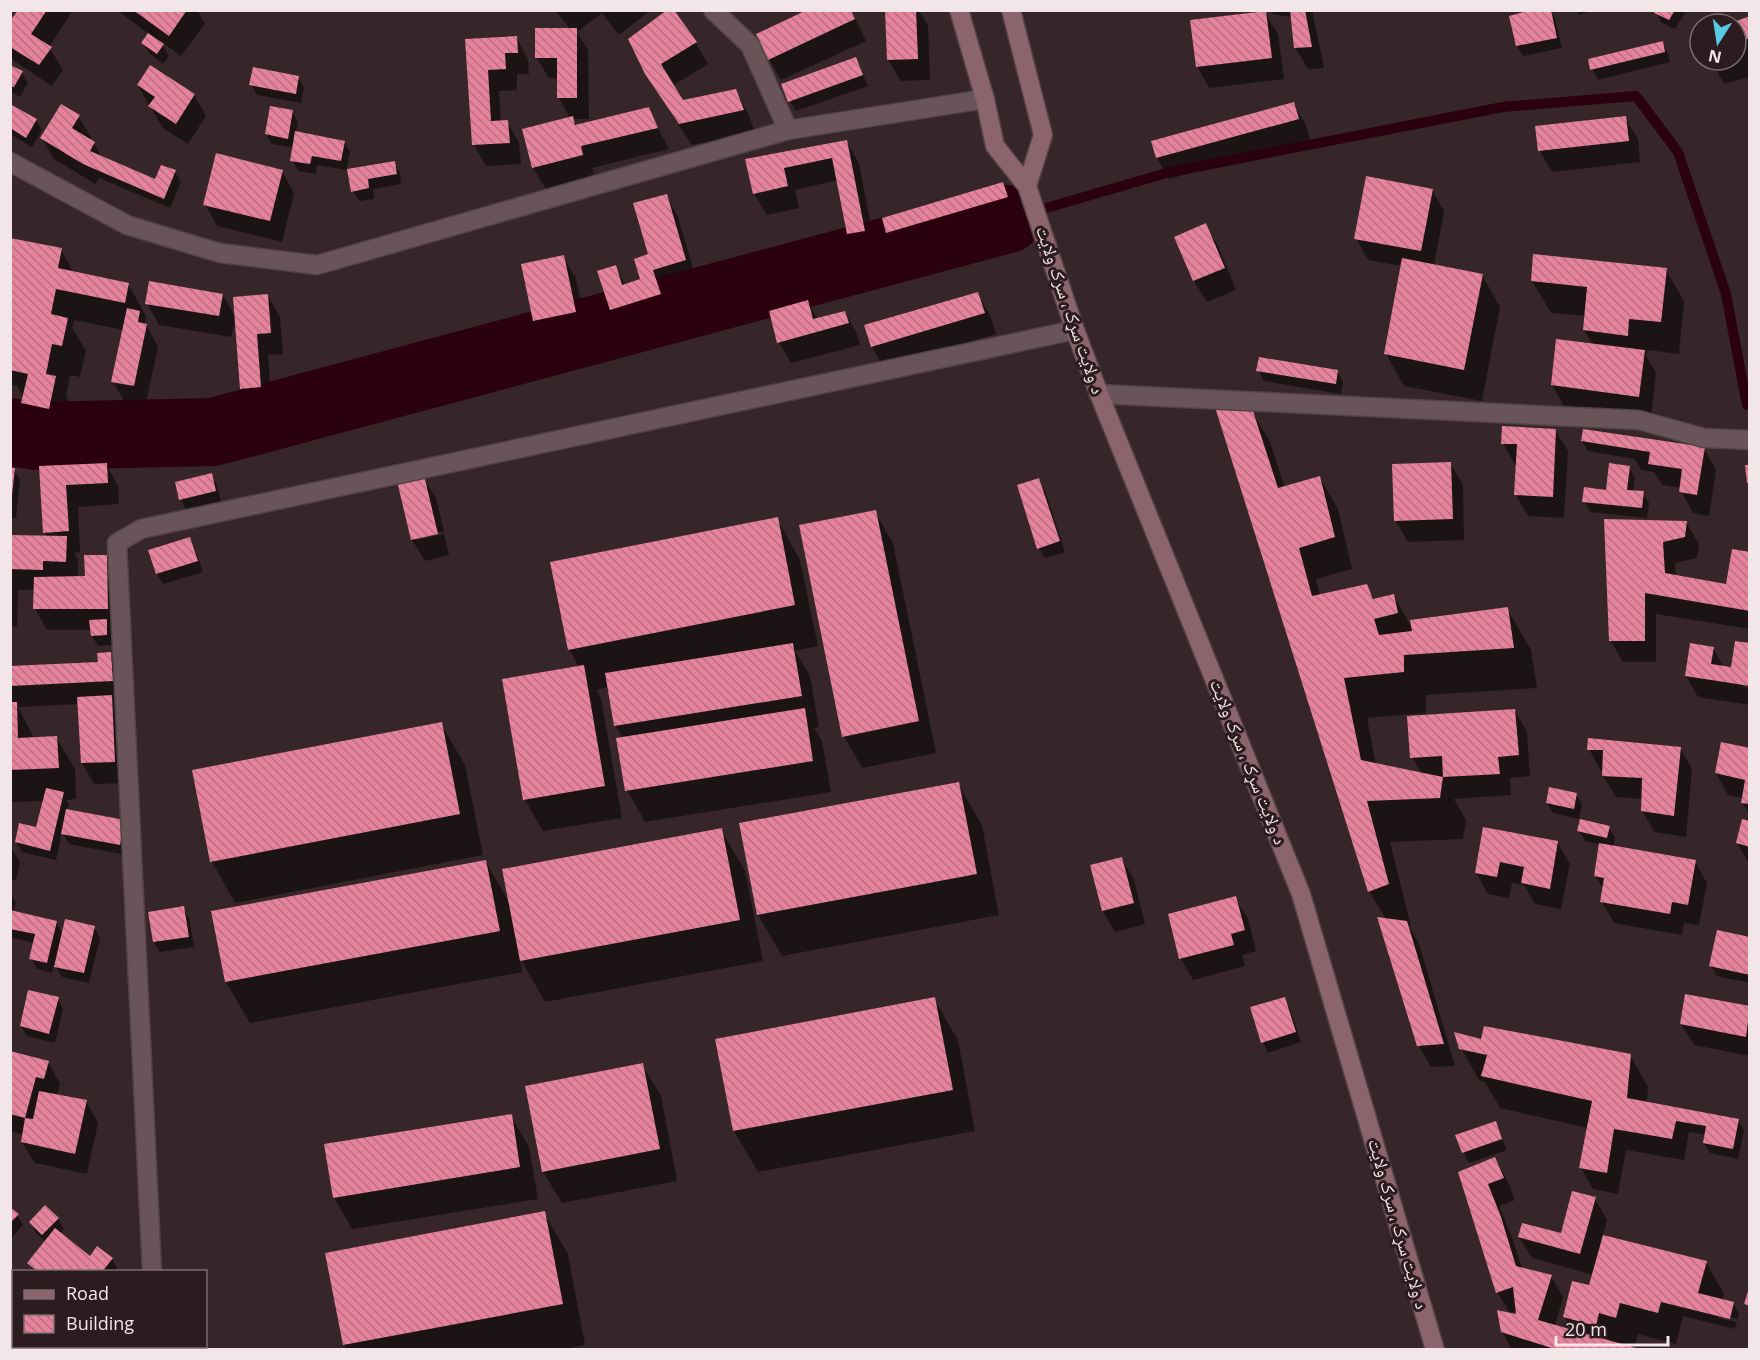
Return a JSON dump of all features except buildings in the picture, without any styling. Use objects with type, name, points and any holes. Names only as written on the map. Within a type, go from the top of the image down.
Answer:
[{"type":"main road","points":[[959,10],[985,99],[995,146],[1027,186]]},
{"type":"main road","points":[[1011,10],[1043,135],[1027,186]]},
{"type":"main road","name":"د ولایت سړک ، سرک ولایت","points":[[1027,186],[1099,394],[1301,894],[1435,1350]]},
{"type":"street","points":[[713,10],[750,45],[788,130]]},
{"type":"street","points":[[10,162],[127,225],[220,253],[317,265],[788,130],[985,99]]},
{"type":"street","points":[[153,1270],[117,543],[141,529],[1075,330]]},
{"type":"street","points":[[1099,394],[1639,420],[1704,438],[1749,440]]},
{"type":"waterway","points":[[1008,219],[1170,172],[1503,107],[1636,96],[1678,152],[1726,294],[1747,405],[1750,405]]},
{"type":"waterway","points":[[10,432],[36,436],[213,432],[1008,219]]}]
